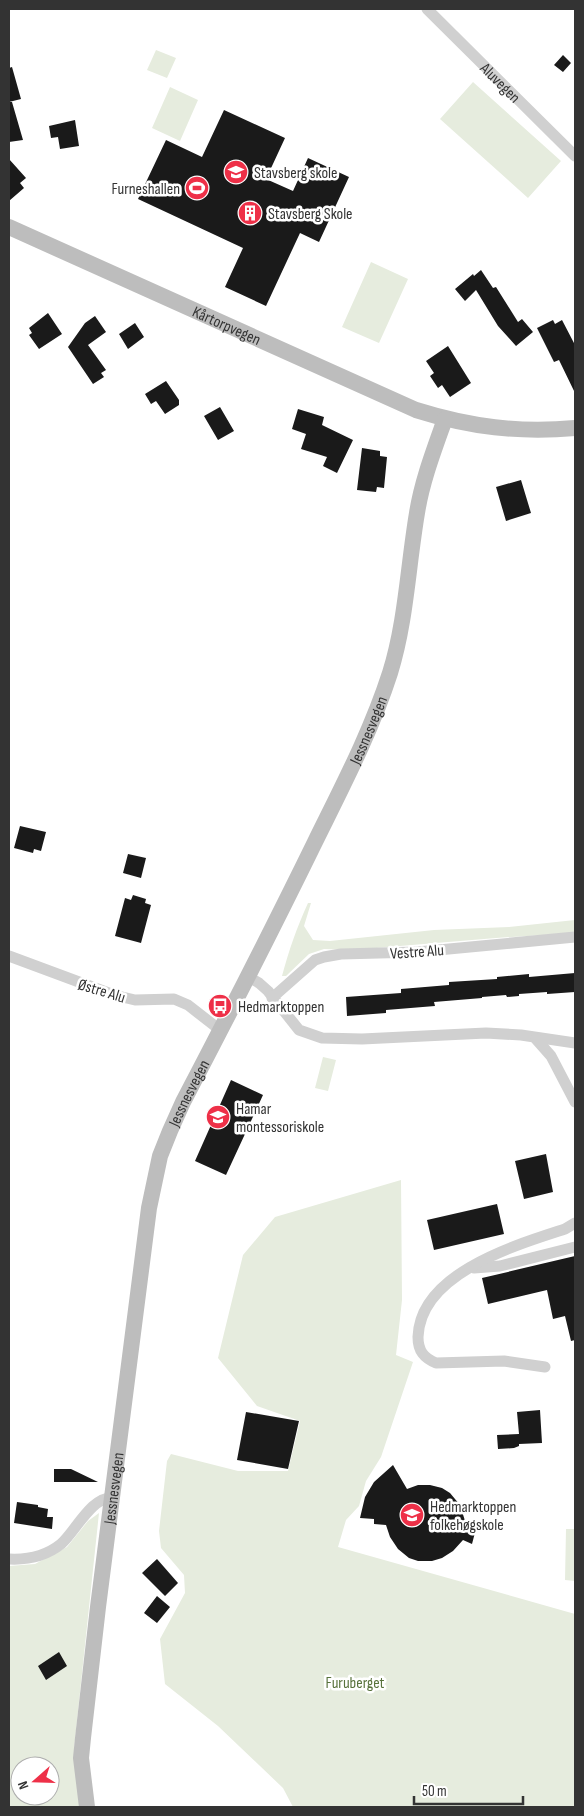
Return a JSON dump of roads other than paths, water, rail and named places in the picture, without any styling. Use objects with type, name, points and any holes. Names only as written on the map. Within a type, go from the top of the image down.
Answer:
[{"type":"main road","name":"Kårtorpvegen","points":[[9,227],[416,410],[445,419]]},
{"type":"main road","points":[[445,419],[508,429],[575,428]]},
{"type":"main road","name":"Jessnesvegen","points":[[87,1807],[82,1766],[83,1738],[148,1216],[160,1156],[170,1131],[341,788],[378,706],[390,671],[403,612],[417,512],[445,419]]},
{"type":"street","name":"Aluvegen","points":[[427,9],[575,156]]},
{"type":"street","name":"Vestre Alu","points":[[272,998],[316,960],[324,956],[417,952],[575,937]]},
{"type":"street","name":"Østre Alu","points":[[9,956],[114,995],[135,1000],[174,999],[188,1005],[220,1030]]},
{"type":"street","points":[[247,976],[259,983],[299,1030],[322,1038],[362,1039],[486,1033],[522,1035],[536,1039],[575,1043]]},
{"type":"street","points":[[536,1039],[551,1056],[575,1102]]},
{"type":"street","points":[[545,1367],[504,1361],[436,1363],[426,1359],[422,1352],[418,1340],[419,1326],[429,1303],[449,1282],[467,1269],[498,1253],[565,1229],[575,1223]]},
{"type":"street","points":[[467,1269],[500,1266],[575,1247]]},
{"type":"street","points":[[9,1559],[25,1559],[40,1556],[61,1544],[96,1504],[105,1498],[112,1498]]},
{"type":"place","name":"Stavsberg skole","points":[[236,172]]},
{"type":"place","name":"Furneshallen","points":[[197,188]]},
{"type":"place","name":"Stavsberg Skole","points":[[250,213]]},
{"type":"place","name":"Hedmarktoppen","points":[[220,1006]]},
{"type":"place","name":"Hamar montessoriskole","points":[[218,1117]]},
{"type":"place","name":"Hedmarktoppen folkehøgskole","points":[[412,1515]]},
{"type":"park label","name":"Furuberget","points":[[355,1682]]}]
